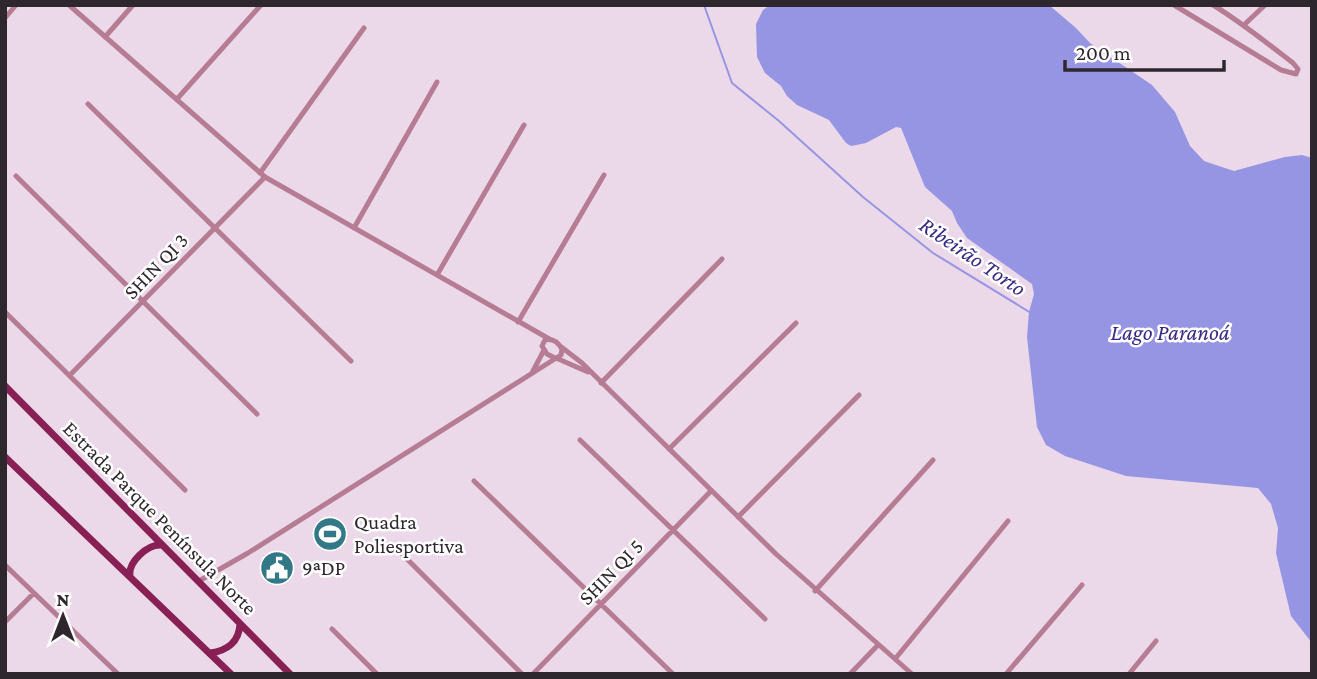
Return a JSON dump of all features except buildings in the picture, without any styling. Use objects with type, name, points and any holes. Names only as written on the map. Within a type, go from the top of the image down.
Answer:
[{"type":"main road","name":"Estrada Parque Península Norte","points":[[5,386],[290,674]]},
{"type":"main road","points":[[5,457],[231,674]]},
{"type":"main road","points":[[130,576],[130,567],[148,548],[160,545]]},
{"type":"main road","points":[[210,653],[224,650],[232,644],[240,634],[240,624]]},
{"type":"street","points":[[5,18],[16,5]]},
{"type":"street","points":[[69,5],[262,175],[572,354],[815,591],[912,674]]},
{"type":"street","points":[[105,37],[133,5]]},
{"type":"street","points":[[177,99],[261,5]]},
{"type":"street","points":[[1174,5],[1281,70],[1296,74],[1298,69],[1293,63],[1245,24],[1213,5]]},
{"type":"street","points":[[1245,24],[1265,5]]},
{"type":"street","name":"SHIN QI 3","points":[[70,375],[143,303],[262,175],[364,28]]},
{"type":"street","points":[[354,228],[437,82]]},
{"type":"street","points":[[88,104],[351,361]]},
{"type":"street","points":[[437,275],[523,125]]},
{"type":"street","points":[[518,321],[604,175]]},
{"type":"street","points":[[16,176],[257,414]]},
{"type":"street","points":[[601,383],[722,260]]},
{"type":"street","points":[[5,312],[185,489]]},
{"type":"street","points":[[668,450],[796,323]]},
{"type":"street","points":[[525,326],[543,343],[544,351],[531,373]]},
{"type":"street","points":[[543,343],[551,340]]},
{"type":"street","points":[[201,584],[556,358],[563,352],[560,345]]},
{"type":"street","points":[[544,351],[591,373]]},
{"type":"street","points":[[738,517],[859,395]]},
{"type":"street","points":[[580,440],[765,619]]},
{"type":"street","points":[[815,591],[933,460]]},
{"type":"street","points":[[474,481],[673,674]]},
{"type":"street","name":"SHIN QI 5","points":[[533,674],[711,491]]},
{"type":"street","points":[[895,659],[1008,521]]},
{"type":"street","points":[[402,554],[522,674]]},
{"type":"street","points":[[5,565],[118,674]]},
{"type":"street","points":[[1006,674],[1082,584]]},
{"type":"street","points":[[5,622],[34,593]]},
{"type":"street","points":[[332,629],[377,674]]},
{"type":"street","points":[[1129,674],[1156,641]]},
{"type":"street","points":[[850,674],[878,645]]},
{"type":"shaded area","name":"Quadra Poliesportiva","points":[[335,518],[345,529],[324,549],[314,539]]},
{"type":"water","name":"Lago Paranoá","points":[[770,5],[1049,5],[1090,43],[1152,85],[1175,112],[1190,146],[1204,161],[1234,171],[1285,157],[1302,155],[1312,158],[1312,643],[1291,616],[1276,553],[1278,528],[1271,504],[1258,488],[1126,476],[1065,456],[1046,445],[1037,427],[1027,337],[1034,294],[1032,284],[967,238],[952,211],[925,187],[901,128],[896,127],[866,143],[851,146],[829,120],[797,105],[781,86],[765,73],[757,57],[756,24],[763,10]]},
{"type":"waterway","name":"Ribeirão Torto","points":[[704,5],[732,83],[779,121],[863,197],[933,253],[1031,313]]},
{"type":"place","name":"Quadra Poliesportiva","points":[[330,534]]},
{"type":"place","name":"9ªDP","points":[[277,568]]}]
